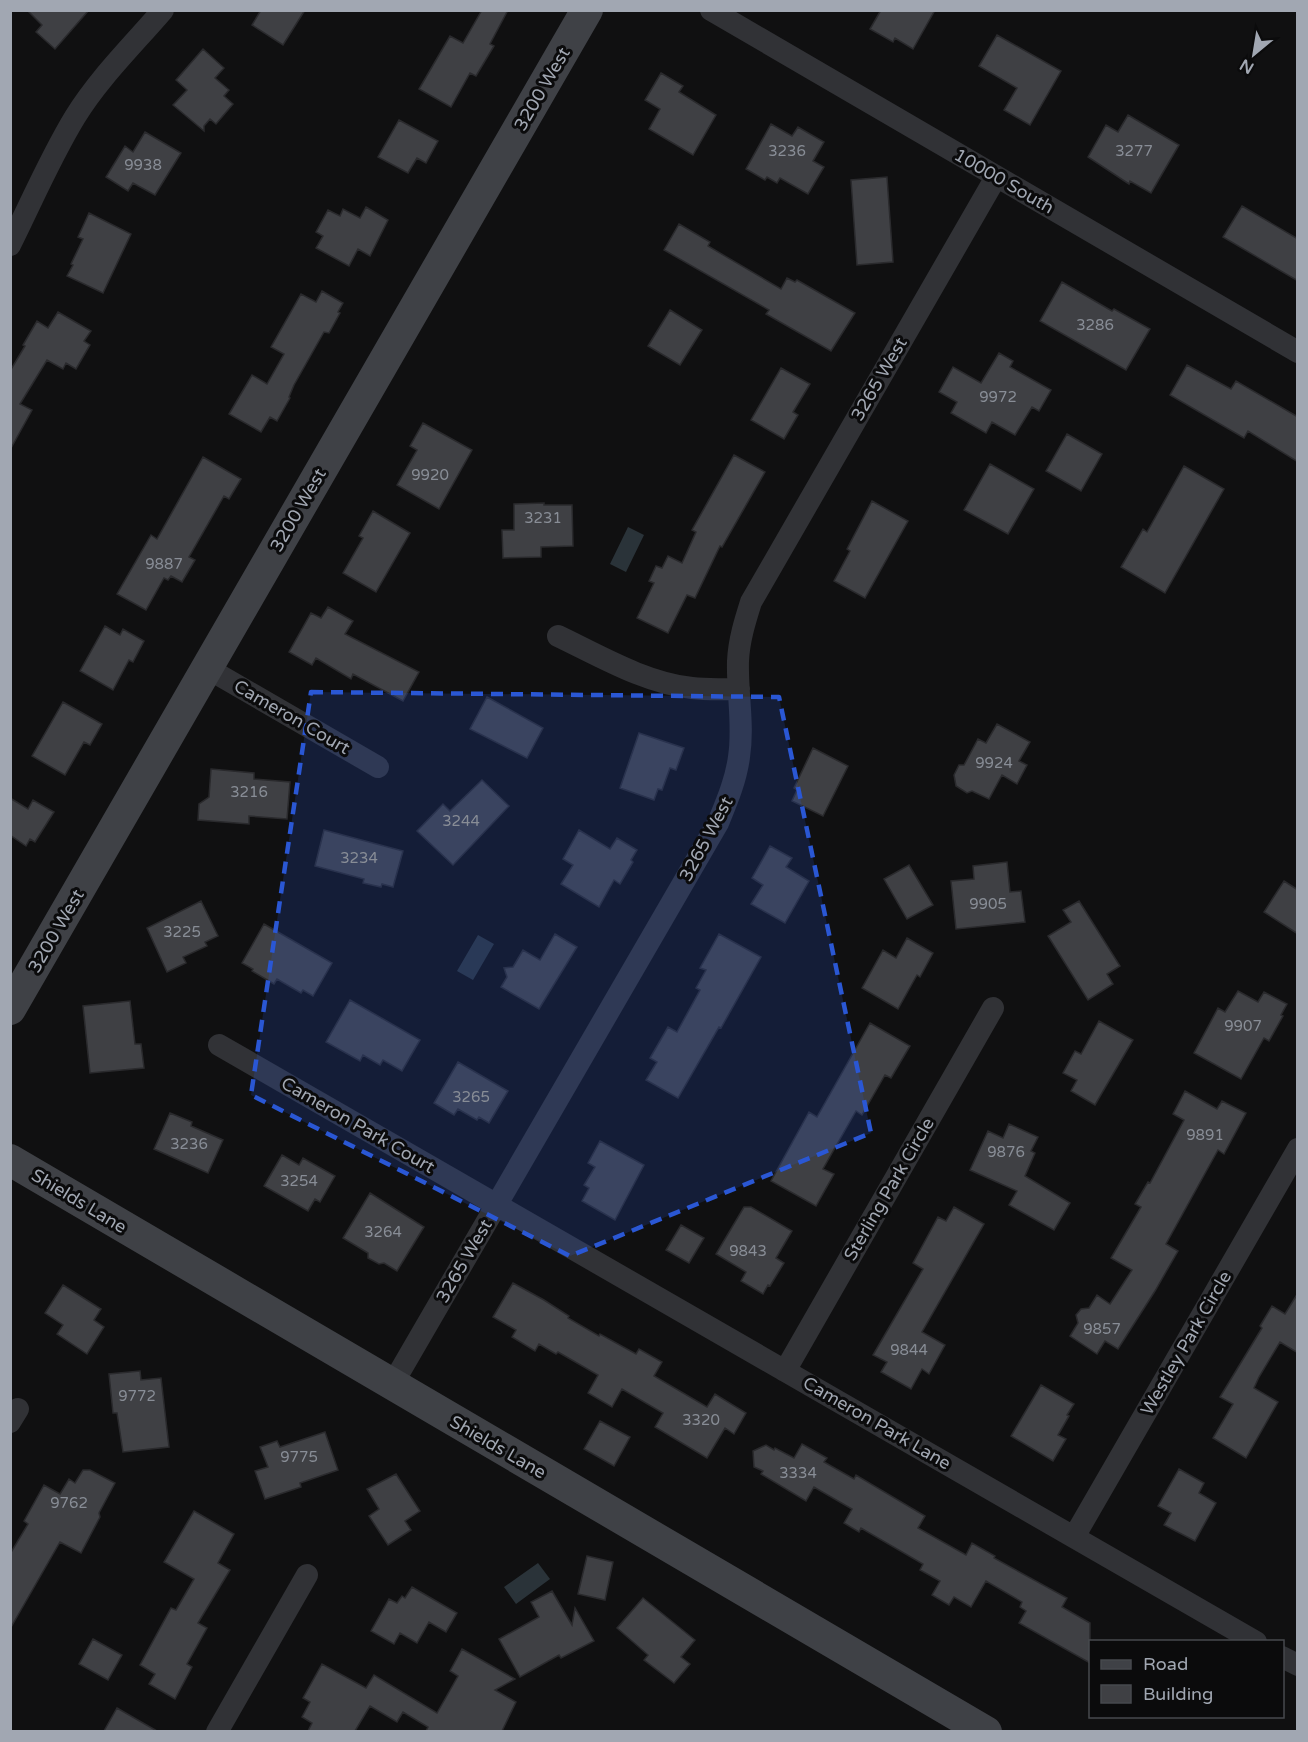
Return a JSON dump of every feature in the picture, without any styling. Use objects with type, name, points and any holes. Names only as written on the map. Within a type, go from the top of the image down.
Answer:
[{"type":"street","points":[[10,245],[76,116],[98,86],[163,10]]},
{"type":"street","name":"3200 West","points":[[10,1009],[587,10]]},
{"type":"street","name":"10000 South","points":[[711,10],[1298,352]]},
{"type":"street","name":"3265 West","points":[[392,1385],[718,823],[731,791],[739,757],[741,723],[738,659],[742,630],[751,602],[996,177]]},
{"type":"street","points":[[558,636],[645,676],[668,684],[692,688],[739,689]]},
{"type":"street","name":"Cameron Court","points":[[207,668],[378,767]]},
{"type":"street","name":"Sterling Park Circle","points":[[785,1371],[993,1008]]},
{"type":"street","name":"Cameron Park Court","points":[[219,1045],[497,1205]]},
{"type":"street","name":"Westley Park Circle","points":[[1074,1537],[1298,1149]]},
{"type":"street","name":"Shields Lane","points":[[10,1160],[986,1731]]},
{"type":"street","name":"Cameron Park Lane","points":[[497,1205],[1254,1640]]},
{"type":"street","points":[[217,1731],[307,1575]]},
{"type":"street","points":[[1284,1657],[1298,1665]]},
{"type":"highlighted area","points":[[311,692],[779,697],[871,1133],[570,1256],[251,1095]]},
{"type":"shaded area","points":[[628,527],[644,535],[626,572],[610,564]]},
{"type":"shaded area","points":[[478,935],[494,944],[473,980],[457,971]]},
{"type":"shaded area","points":[[538,1563],[550,1579],[516,1604],[504,1587]]},
{"type":"building","points":[[27,10],[89,10],[55,49],[36,32],[42,25]]},
{"type":"building","points":[[261,10],[305,10],[283,45],[252,25]]},
{"type":"building","points":[[482,10],[508,10],[490,44],[494,46],[476,76],[470,73],[451,107],[419,89],[450,36],[463,43]]},
{"type":"building","points":[[881,10],[935,10],[913,49],[895,38],[893,42],[870,29]]},
{"type":"building","points":[[997,35],[1061,71],[1030,125],[1004,110],[1017,88],[979,66]]},
{"type":"building","points":[[203,49],[224,68],[215,78],[229,90],[224,96],[233,104],[216,124],[210,119],[204,126],[204,131],[173,105],[187,90],[176,80]]},
{"type":"building","points":[[661,73],[683,86],[679,92],[716,115],[693,155],[649,129],[660,109],[645,100]]},
{"type":"building","points":[[1128,115],[1179,145],[1151,193],[1130,181],[1129,184],[1088,157],[1106,125],[1118,132]]},
{"type":"building","points":[[399,120],[438,141],[426,163],[417,158],[408,173],[378,157]]},
{"type":"building","points":[[771,124],[792,136],[798,127],[824,142],[813,161],[824,167],[808,194],[780,178],[777,183],[767,177],[765,180],[746,169]]},
{"type":"building","points":[[145,132],[181,153],[155,195],[133,183],[128,191],[106,177],[125,146],[133,152]]},
{"type":"building","points":[[887,177],[893,262],[857,265],[851,180]]},
{"type":"building","points":[[1242,206],[1298,239],[1298,281],[1223,237]]},
{"type":"building","points":[[366,207],[388,220],[370,256],[358,249],[349,266],[316,248],[323,236],[316,232],[328,210],[340,216],[343,209],[360,218]]},
{"type":"building","points":[[89,213],[131,234],[103,293],[67,276],[83,239],[78,237]]},
{"type":"building","points":[[679,224],[710,242],[708,246],[781,289],[787,278],[795,282],[797,280],[855,313],[831,351],[766,314],[769,310],[664,250]]},
{"type":"building","points":[[1062,282],[1112,311],[1114,309],[1150,329],[1126,370],[1040,321]]},
{"type":"building","points":[[322,291],[343,303],[338,312],[340,313],[329,333],[324,332],[277,421],[270,417],[261,432],[229,414],[252,375],[267,384],[284,354],[271,347],[301,294],[316,302]]},
{"type":"building","points":[[670,310],[702,330],[680,365],[648,346]]},
{"type":"building","points":[[58,312],[91,331],[84,341],[90,345],[76,369],[66,363],[63,369],[47,360],[20,404],[32,410],[10,450],[10,371],[37,321],[48,328]]},
{"type":"building","points":[[999,353],[1013,361],[1010,367],[1051,390],[1039,411],[1032,407],[1015,435],[992,422],[986,433],[951,413],[957,402],[939,392],[953,367],[981,383]]},
{"type":"building","points":[[1187,365],[1231,389],[1236,381],[1298,417],[1298,462],[1248,431],[1244,438],[1170,395]]},
{"type":"building","points":[[781,368],[810,384],[793,412],[798,415],[784,439],[751,420]]},
{"type":"building","points":[[423,423],[472,450],[439,509],[397,485],[417,450],[410,446]]},
{"type":"building","points":[[1067,434],[1102,454],[1081,491],[1046,471]]},
{"type":"building","points":[[734,455],[765,472],[722,547],[720,546],[695,598],[687,595],[668,633],[637,618],[654,583],[649,581],[656,566],[662,568],[668,556],[682,563],[696,532],[692,530]]},
{"type":"building","points":[[203,457],[241,479],[229,499],[224,496],[189,557],[195,560],[182,582],[171,576],[168,580],[164,578],[146,610],[117,594],[151,535],[157,539]]},
{"type":"building","points":[[990,464],[1034,489],[1008,534],[964,510]]},
{"type":"building","points":[[1184,466],[1224,489],[1165,593],[1121,567],[1143,529],[1147,532]]},
{"type":"building","points":[[872,501],[908,521],[865,598],[834,581],[850,551],[847,549]]},
{"type":"building","points":[[544,503],[544,505],[572,505],[573,546],[541,547],[541,557],[503,558],[502,530],[514,530],[514,504]]},
{"type":"building","points":[[373,511],[410,533],[376,592],[343,573],[363,538],[359,536]]},
{"type":"building","points":[[328,607],[353,621],[345,634],[419,672],[403,701],[353,674],[351,679],[316,658],[312,665],[289,652],[311,613],[321,618]]},
{"type":"building","points":[[105,626],[120,635],[123,629],[144,641],[133,662],[129,660],[113,690],[80,671]]},
{"type":"building","points":[[487,697],[543,728],[527,758],[470,729]]},
{"type":"building","points":[[63,702],[102,724],[90,745],[84,742],[65,775],[32,756]]},
{"type":"building","points":[[997,724],[1030,742],[1019,761],[1027,765],[1017,784],[1002,775],[989,799],[972,791],[967,793],[956,786],[954,775],[959,765],[964,765],[978,739],[986,743]]},
{"type":"building","points":[[639,733],[684,748],[676,770],[670,768],[662,790],[658,789],[654,800],[620,788]]},
{"type":"building","points":[[813,748],[848,766],[823,816],[792,801],[797,790],[794,788]]},
{"type":"building","points":[[211,769],[254,773],[254,779],[290,782],[287,819],[249,816],[249,824],[198,820],[199,804],[209,797]]},
{"type":"building","points":[[482,780],[509,806],[453,865],[417,831],[443,804],[450,811]]},
{"type":"building","points":[[10,798],[28,809],[33,800],[54,812],[35,842],[30,839],[26,846],[10,835]]},
{"type":"building","points":[[324,830],[403,851],[393,887],[363,883],[364,879],[315,866]]},
{"type":"building","points":[[579,830],[610,849],[617,838],[637,850],[620,884],[614,880],[599,907],[561,884],[573,865],[563,859]]},
{"type":"building","points":[[770,846],[792,858],[786,867],[809,881],[785,923],[751,904],[763,885],[752,878]]},
{"type":"building","points":[[1007,862],[1010,892],[1021,891],[1025,922],[956,929],[951,881],[974,879],[973,866]]},
{"type":"building","points":[[909,865],[933,905],[907,919],[884,879]]},
{"type":"building","points":[[1284,881],[1298,890],[1298,934],[1264,912]]},
{"type":"building","points":[[201,901],[218,936],[205,942],[207,946],[183,957],[186,963],[167,972],[147,928]]},
{"type":"building","points":[[1079,901],[1120,966],[1107,974],[1113,984],[1088,1000],[1048,936],[1071,922],[1063,910]]},
{"type":"building","points":[[264,924],[332,963],[313,996],[303,990],[301,993],[277,979],[274,984],[242,963]]},
{"type":"building","points":[[555,934],[577,947],[539,1009],[501,987],[507,977],[504,968],[513,967],[523,950],[540,960]]},
{"type":"building","points":[[719,934],[761,957],[678,1098],[646,1080],[657,1062],[650,1058],[668,1027],[677,1032],[700,990],[696,988],[706,970],[700,968]]},
{"type":"building","points":[[907,938],[933,953],[920,977],[917,975],[898,1009],[862,988],[883,950],[896,958]]},
{"type":"building","points":[[1238,991],[1258,1002],[1264,992],[1287,1004],[1269,1041],[1264,1038],[1241,1079],[1194,1053],[1218,1008],[1225,1012]]},
{"type":"building","points":[[350,1000],[420,1040],[402,1071],[383,1060],[380,1065],[363,1055],[360,1061],[326,1042]]},
{"type":"building","points":[[130,1001],[135,1044],[141,1044],[144,1068],[90,1073],[83,1006]]},
{"type":"building","points":[[1099,1021],[1133,1040],[1095,1105],[1071,1091],[1077,1080],[1063,1073],[1075,1051],[1081,1054]]},
{"type":"building","points":[[870,1023],[910,1046],[891,1078],[885,1075],[862,1115],[856,1111],[823,1169],[834,1174],[816,1206],[771,1181],[809,1112],[817,1117]]},
{"type":"building","points":[[458,1062],[508,1091],[489,1123],[479,1117],[477,1120],[458,1109],[454,1115],[434,1103]]},
{"type":"building","points":[[1185,1091],[1217,1109],[1222,1101],[1246,1113],[1224,1154],[1218,1150],[1166,1244],[1178,1251],[1155,1291],[1118,1349],[1105,1341],[1097,1354],[1070,1336],[1078,1323],[1076,1315],[1081,1309],[1089,1308],[1097,1295],[1110,1304],[1132,1270],[1111,1258],[1141,1207],[1135,1204],[1148,1182],[1150,1183],[1184,1120],[1173,1114]]},
{"type":"building","points":[[170,1113],[192,1122],[191,1126],[223,1140],[208,1173],[154,1149]]},
{"type":"building","points":[[1009,1124],[1038,1137],[1031,1151],[1035,1153],[1025,1176],[1070,1203],[1054,1230],[1009,1205],[1017,1191],[970,1170],[988,1131],[1003,1138]]},
{"type":"building","points":[[600,1141],[644,1165],[615,1220],[582,1201],[589,1188],[584,1185],[595,1167],[588,1163]]},
{"type":"building","points":[[282,1155],[299,1165],[303,1158],[335,1176],[320,1202],[315,1199],[308,1211],[264,1186]]},
{"type":"building","points":[[370,1193],[424,1227],[397,1271],[384,1263],[379,1264],[368,1258],[368,1253],[343,1238]]},
{"type":"building","points":[[744,1207],[751,1207],[792,1231],[776,1258],[784,1263],[763,1294],[741,1281],[746,1272],[716,1254]]},
{"type":"building","points":[[954,1207],[984,1224],[922,1332],[945,1345],[929,1374],[922,1369],[911,1389],[881,1372],[887,1362],[873,1355],[923,1269],[913,1263],[938,1217],[946,1221]]},
{"type":"building","points":[[681,1225],[704,1238],[689,1263],[666,1250]]},
{"type":"building","points":[[513,1283],[599,1336],[600,1334],[636,1354],[639,1349],[662,1362],[654,1376],[707,1407],[715,1394],[746,1413],[734,1434],[725,1428],[707,1458],[655,1427],[663,1413],[622,1389],[612,1407],[588,1393],[598,1375],[539,1344],[535,1351],[512,1337],[516,1330],[493,1317]]},
{"type":"building","points":[[63,1285],[101,1309],[94,1320],[104,1327],[87,1354],[57,1334],[63,1325],[45,1313]]},
{"type":"building","points":[[1298,1293],[1298,1353],[1280,1342],[1259,1377],[1254,1388],[1278,1402],[1246,1458],[1213,1438],[1233,1404],[1220,1397],[1262,1328],[1260,1326],[1272,1306],[1285,1314]]},
{"type":"building","points":[[140,1371],[141,1380],[161,1378],[169,1447],[123,1452],[117,1413],[113,1413],[109,1374]]},
{"type":"building","points":[[1041,1385],[1074,1404],[1058,1435],[1066,1439],[1053,1461],[1011,1436]]},
{"type":"building","points":[[600,1421],[630,1437],[614,1466],[584,1449]]},
{"type":"building","points":[[325,1432],[338,1470],[300,1483],[301,1487],[265,1499],[255,1471],[268,1467],[260,1447],[277,1441],[280,1447]]},
{"type":"building","points":[[802,1444],[827,1458],[824,1462],[854,1479],[856,1475],[925,1516],[918,1528],[966,1555],[972,1543],[995,1556],[994,1558],[1067,1598],[1062,1607],[1090,1623],[1089,1662],[1019,1623],[1026,1611],[1020,1607],[1022,1602],[986,1581],[971,1607],[954,1597],[949,1605],[932,1595],[940,1581],[920,1570],[923,1564],[861,1528],[859,1532],[844,1523],[852,1509],[814,1487],[806,1501],[761,1474],[763,1471],[754,1467],[753,1451],[766,1445],[794,1458]]},
{"type":"building","points":[[1179,1469],[1204,1483],[1199,1493],[1216,1503],[1195,1541],[1164,1525],[1171,1513],[1158,1506]]},
{"type":"building","points":[[83,1470],[90,1470],[115,1483],[99,1513],[100,1517],[81,1553],[60,1542],[10,1629],[10,1554],[28,1524],[24,1521],[44,1485],[60,1494],[69,1479],[75,1483]]},
{"type":"building","points":[[396,1474],[420,1511],[405,1521],[411,1530],[388,1545],[369,1516],[379,1509],[367,1489]]},
{"type":"building","points":[[194,1511],[234,1534],[218,1563],[230,1570],[198,1623],[207,1628],[187,1664],[192,1667],[175,1699],[149,1684],[155,1674],[140,1665],[171,1608],[176,1610],[194,1579],[164,1562]]},
{"type":"building","points":[[587,1556],[613,1562],[605,1600],[578,1594]]},
{"type":"building","points":[[412,1587],[457,1613],[446,1632],[429,1622],[417,1643],[400,1633],[394,1644],[371,1631],[389,1599],[397,1603],[402,1596],[405,1598]]},
{"type":"building","points":[[552,1591],[572,1625],[575,1608],[594,1641],[561,1658],[559,1655],[520,1677],[499,1639],[539,1617],[531,1602]]},
{"type":"building","points":[[643,1598],[695,1640],[681,1657],[690,1664],[674,1683],[644,1660],[648,1655],[617,1628]]},
{"type":"building","points":[[93,1639],[122,1655],[108,1680],[79,1664]]},
{"type":"building","points":[[462,1649],[515,1679],[495,1690],[516,1702],[502,1731],[426,1731],[428,1727],[403,1712],[397,1722],[370,1706],[355,1731],[308,1731],[312,1723],[302,1717],[310,1702],[303,1698],[322,1664],[366,1688],[374,1675],[437,1713],[458,1676],[450,1671]]},
{"type":"building","points":[[117,1708],[157,1731],[104,1731]]}]
